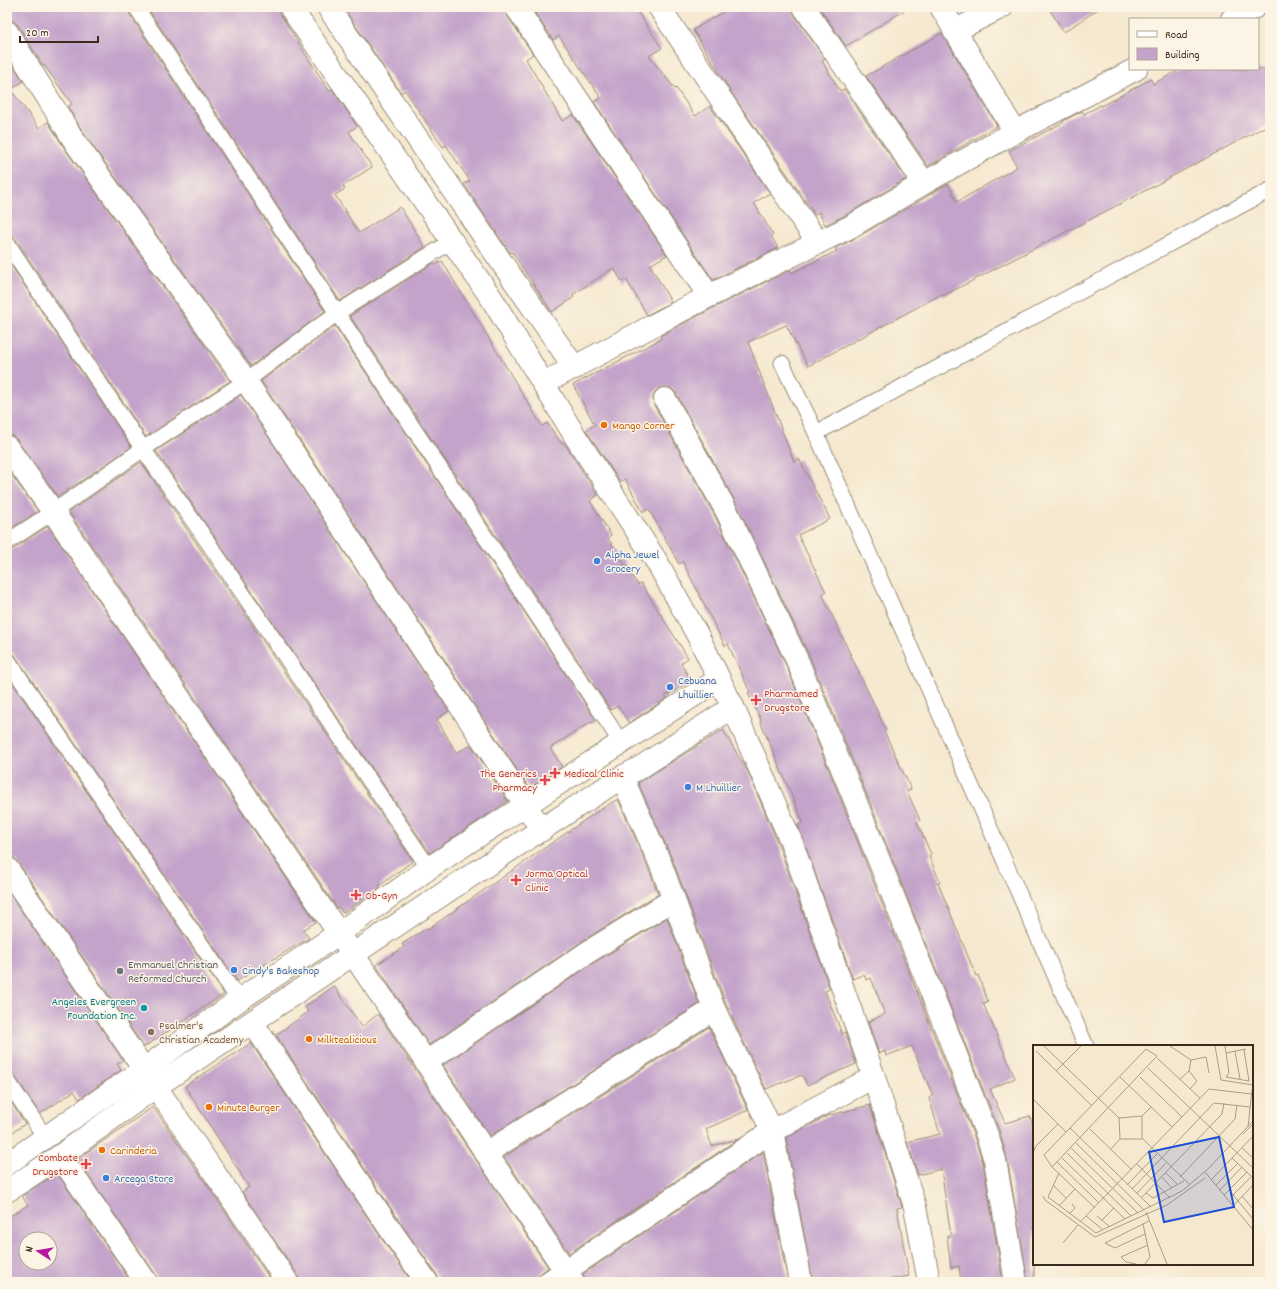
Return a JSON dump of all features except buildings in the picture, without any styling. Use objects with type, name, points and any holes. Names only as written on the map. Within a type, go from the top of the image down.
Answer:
[{"type":"street","points":[[290,7],[492,299],[575,436],[657,562],[698,636],[733,707],[791,841],[874,1077],[915,1207],[929,1282]]},
{"type":"street","points":[[328,7],[575,368]]},
{"type":"street","points":[[516,7],[709,296]]},
{"type":"street","points":[[659,7],[818,243]]},
{"type":"street","points":[[804,7],[924,183]]},
{"type":"street","points":[[941,7],[1015,132]]},
{"type":"street","points":[[954,31],[1002,7]]},
{"type":"street","points":[[7,32],[75,142],[246,381],[542,830]]},
{"type":"street","points":[[544,384],[709,296],[850,227],[924,183],[1015,132],[1134,70]]},
{"type":"street","points":[[492,299],[515,282]]},
{"type":"street","points":[[665,399],[727,512],[781,625],[866,829],[986,1135],[994,1160],[1016,1282]]},
{"type":"street","points":[[7,447],[53,512],[338,934],[354,954],[486,1153],[562,1278],[772,1131],[874,1077]]},
{"type":"street","points":[[7,1164],[239,1000],[338,934],[430,868],[719,679]]},
{"type":"street","points":[[7,1191],[60,1156],[156,1087],[455,886],[622,777],[641,767],[733,707]]},
{"type":"street","points":[[622,777],[661,865],[714,1009],[772,1131],[801,1282]]},
{"type":"street","points":[[7,868],[252,1227],[287,1282]]},
{"type":"street","points":[[426,1062],[588,952],[674,899]]},
{"type":"street","points":[[486,1153],[714,1009]]},
{"type":"street","points":[[252,1022],[427,1282]]},
{"type":"street","points":[[60,1156],[146,1282]]},
{"type":"lane","points":[[136,7],[621,743]]},
{"type":"lane","points":[[816,433],[1270,190]]},
{"type":"lane","points":[[7,542],[246,381],[337,313],[452,241]]},
{"type":"lane","points":[[7,244],[143,449],[430,868]]},
{"type":"lane","points":[[782,363],[816,433],[1086,1045]]},
{"type":"lane","points":[[7,659],[239,1000]]},
{"type":"lane","points":[[7,1080],[46,1137]]},
{"type":"place","name":"Mango Corner","points":[[604,425]]},
{"type":"place","name":"Alpha Jewel Grocery","points":[[597,561]]},
{"type":"place","name":"Cebuana Lhuillier","points":[[670,687]]},
{"type":"place","name":"Pharmamed Drugstore","points":[[756,700]]},
{"type":"place","name":"Medical Clinic","points":[[555,773]]},
{"type":"place","name":"The Generics Pharmacy","points":[[545,780]]},
{"type":"place","name":"M Lhuillier","points":[[688,787]]},
{"type":"place","name":"Jorma Optical Clinic","points":[[516,880]]},
{"type":"place","name":"Ob-Gyn","points":[[356,895]]},
{"type":"place","name":"Cindy's Bakeshop","points":[[234,970]]},
{"type":"place","name":"Emmanuel Christian Reformed Church","points":[[120,971]]},
{"type":"place","name":"Angeles Evergreen Foundation Inc.","points":[[144,1008]]},
{"type":"place","name":"Psalmer's Christian Academy","points":[[151,1032]]},
{"type":"place","name":"Milktealicious","points":[[309,1039]]},
{"type":"place","name":"Minute Burger","points":[[209,1107]]},
{"type":"place","name":"Carinderia","points":[[102,1150]]},
{"type":"place","name":"Combate Drugstore","points":[[86,1164]]},
{"type":"place","name":"Arcega Store","points":[[106,1178]]}]
